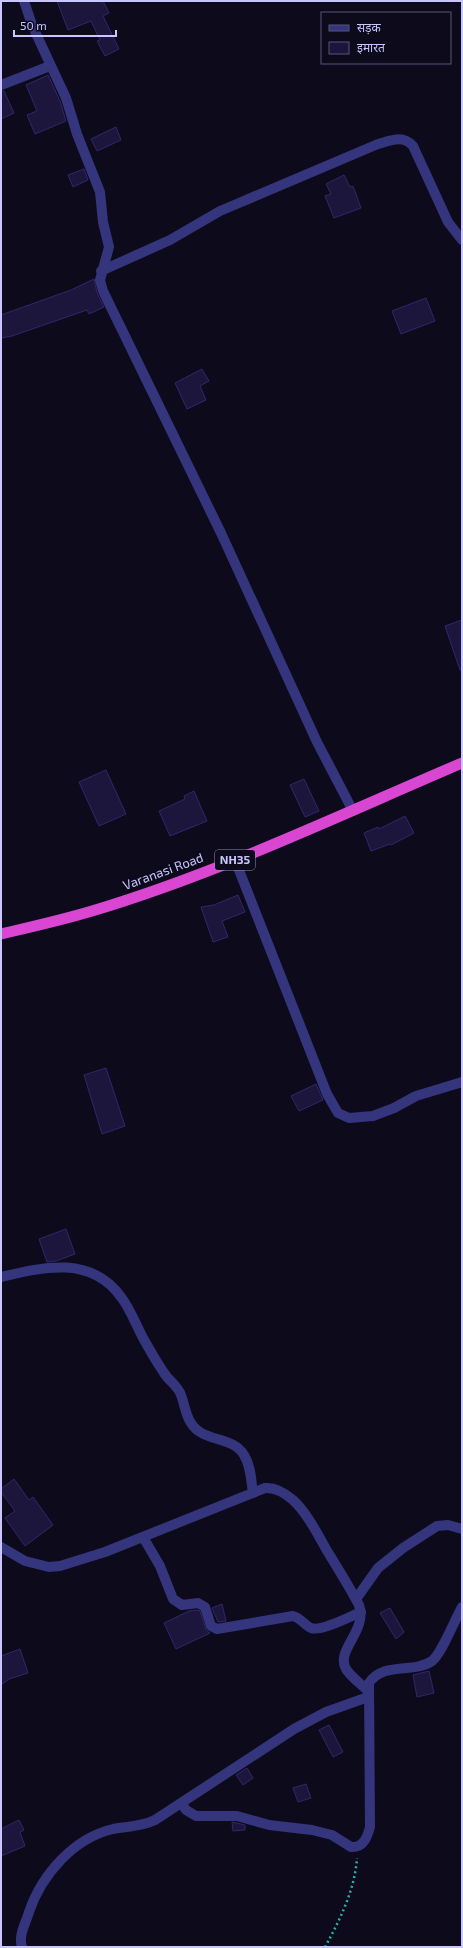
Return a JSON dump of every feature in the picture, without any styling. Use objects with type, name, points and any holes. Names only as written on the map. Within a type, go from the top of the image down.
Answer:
[{"type":"highway","name":"Varanasi Road","points":[[1,934],[92,911],[169,885],[235,860],[353,811],[462,763]]},
{"type":"street","points":[[24,1],[32,25],[66,98],[77,134],[100,192],[103,222],[110,247],[101,271],[100,280],[103,291],[221,533],[317,742],[353,811]]},
{"type":"street","points":[[1,85],[50,66]]},
{"type":"street","points":[[101,271],[170,240],[220,211],[378,144],[401,138],[408,140],[413,146],[448,222],[462,240]]},
{"type":"street","points":[[235,860],[327,1094],[338,1113],[349,1118],[373,1116],[394,1108],[416,1096],[462,1082]]},
{"type":"street","points":[[1,1277],[51,1267],[66,1266],[83,1270],[100,1277],[113,1287],[129,1309],[140,1334],[165,1374],[181,1394],[185,1413],[191,1424],[198,1432],[227,1441],[238,1447],[244,1455],[249,1466],[253,1493]]},
{"type":"street","points":[[1,1547],[25,1561],[55,1567],[80,1561],[253,1493],[271,1488],[286,1494],[294,1501],[315,1530],[356,1599],[361,1612],[359,1624],[347,1648],[344,1662],[349,1673],[368,1694]]},
{"type":"street","points":[[356,1599],[378,1568],[403,1548],[437,1526],[448,1525],[462,1529]]},
{"type":"street","points":[[143,1537],[160,1566],[173,1599],[182,1604],[198,1603],[205,1606],[210,1626],[216,1630],[293,1616],[299,1618],[315,1629],[324,1627],[361,1612]]},
{"type":"street","points":[[182,1804],[186,1810],[196,1816],[237,1816],[269,1825],[312,1830],[332,1835],[351,1847],[357,1847],[364,1841],[370,1827],[369,1683],[372,1678],[390,1669],[423,1665],[438,1656],[462,1607]]},
{"type":"street","points":[[22,1947],[21,1935],[37,1892],[55,1868],[70,1852],[87,1839],[103,1832],[148,1824],[182,1804],[294,1729],[326,1712],[368,1694]]},
{"type":"path","points":[[325,1947],[353,1884],[357,1847]]},
{"type":"building","points":[[57,1],[103,1],[109,13],[103,16],[119,49],[105,56],[97,41],[100,40],[91,21],[68,30]]},
{"type":"building","points":[[48,75],[60,101],[66,121],[35,134],[27,115],[37,111],[26,85]]},
{"type":"building","points":[[1,91],[4,91],[14,113],[1,119]]},
{"type":"building","points":[[116,127],[121,140],[97,151],[91,139]]},
{"type":"building","points":[[84,169],[88,180],[73,187],[68,175]]},
{"type":"building","points":[[344,175],[350,187],[353,186],[361,208],[334,218],[325,196],[331,194],[326,184]]},
{"type":"building","points":[[94,279],[97,293],[104,307],[89,314],[87,310],[12,336],[1,338],[1,315],[71,290]]},
{"type":"building","points":[[426,298],[435,321],[401,334],[392,311]]},
{"type":"building","points":[[202,369],[209,381],[200,386],[206,400],[187,409],[175,383]]},
{"type":"building","points":[[462,620],[462,670],[460,670],[445,626]]},
{"type":"building","points":[[106,770],[126,814],[99,826],[79,782]]},
{"type":"building","points":[[304,779],[319,811],[305,817],[290,785]]},
{"type":"building","points":[[194,791],[207,821],[170,836],[159,811],[185,799],[184,796]]},
{"type":"building","points":[[405,816],[414,833],[391,845],[390,844],[371,851],[364,833],[378,827],[379,829]]},
{"type":"building","points":[[238,895],[245,912],[222,921],[228,937],[213,942],[201,907],[214,905]]},
{"type":"building","points":[[106,1068],[125,1126],[102,1134],[84,1075]]},
{"type":"building","points":[[316,1084],[323,1100],[299,1111],[291,1096]]},
{"type":"building","points":[[66,1229],[75,1254],[56,1261],[47,1262],[39,1239]]},
{"type":"building","points":[[14,1479],[29,1500],[33,1497],[53,1525],[25,1546],[5,1518],[15,1511],[1,1492],[1,1489]]},
{"type":"building","points":[[222,1604],[226,1621],[218,1622],[212,1608]]},
{"type":"building","points":[[390,1608],[404,1632],[396,1639],[380,1613]]},
{"type":"building","points":[[189,1611],[200,1611],[206,1630],[210,1633],[176,1649],[164,1623]]},
{"type":"building","points":[[20,1649],[28,1673],[9,1679],[1,1685],[1,1656]]},
{"type":"building","points":[[429,1671],[434,1693],[417,1697],[413,1675]]},
{"type":"building","points":[[329,1725],[343,1752],[333,1757],[319,1730]]},
{"type":"building","points":[[247,1768],[253,1778],[243,1785],[236,1775]]},
{"type":"building","points":[[306,1784],[311,1798],[298,1802],[293,1788]]},
{"type":"building","points":[[19,1820],[24,1830],[20,1832],[25,1846],[1,1856],[1,1829]]},
{"type":"building","points":[[232,1822],[245,1825],[245,1830],[233,1831]]}]
